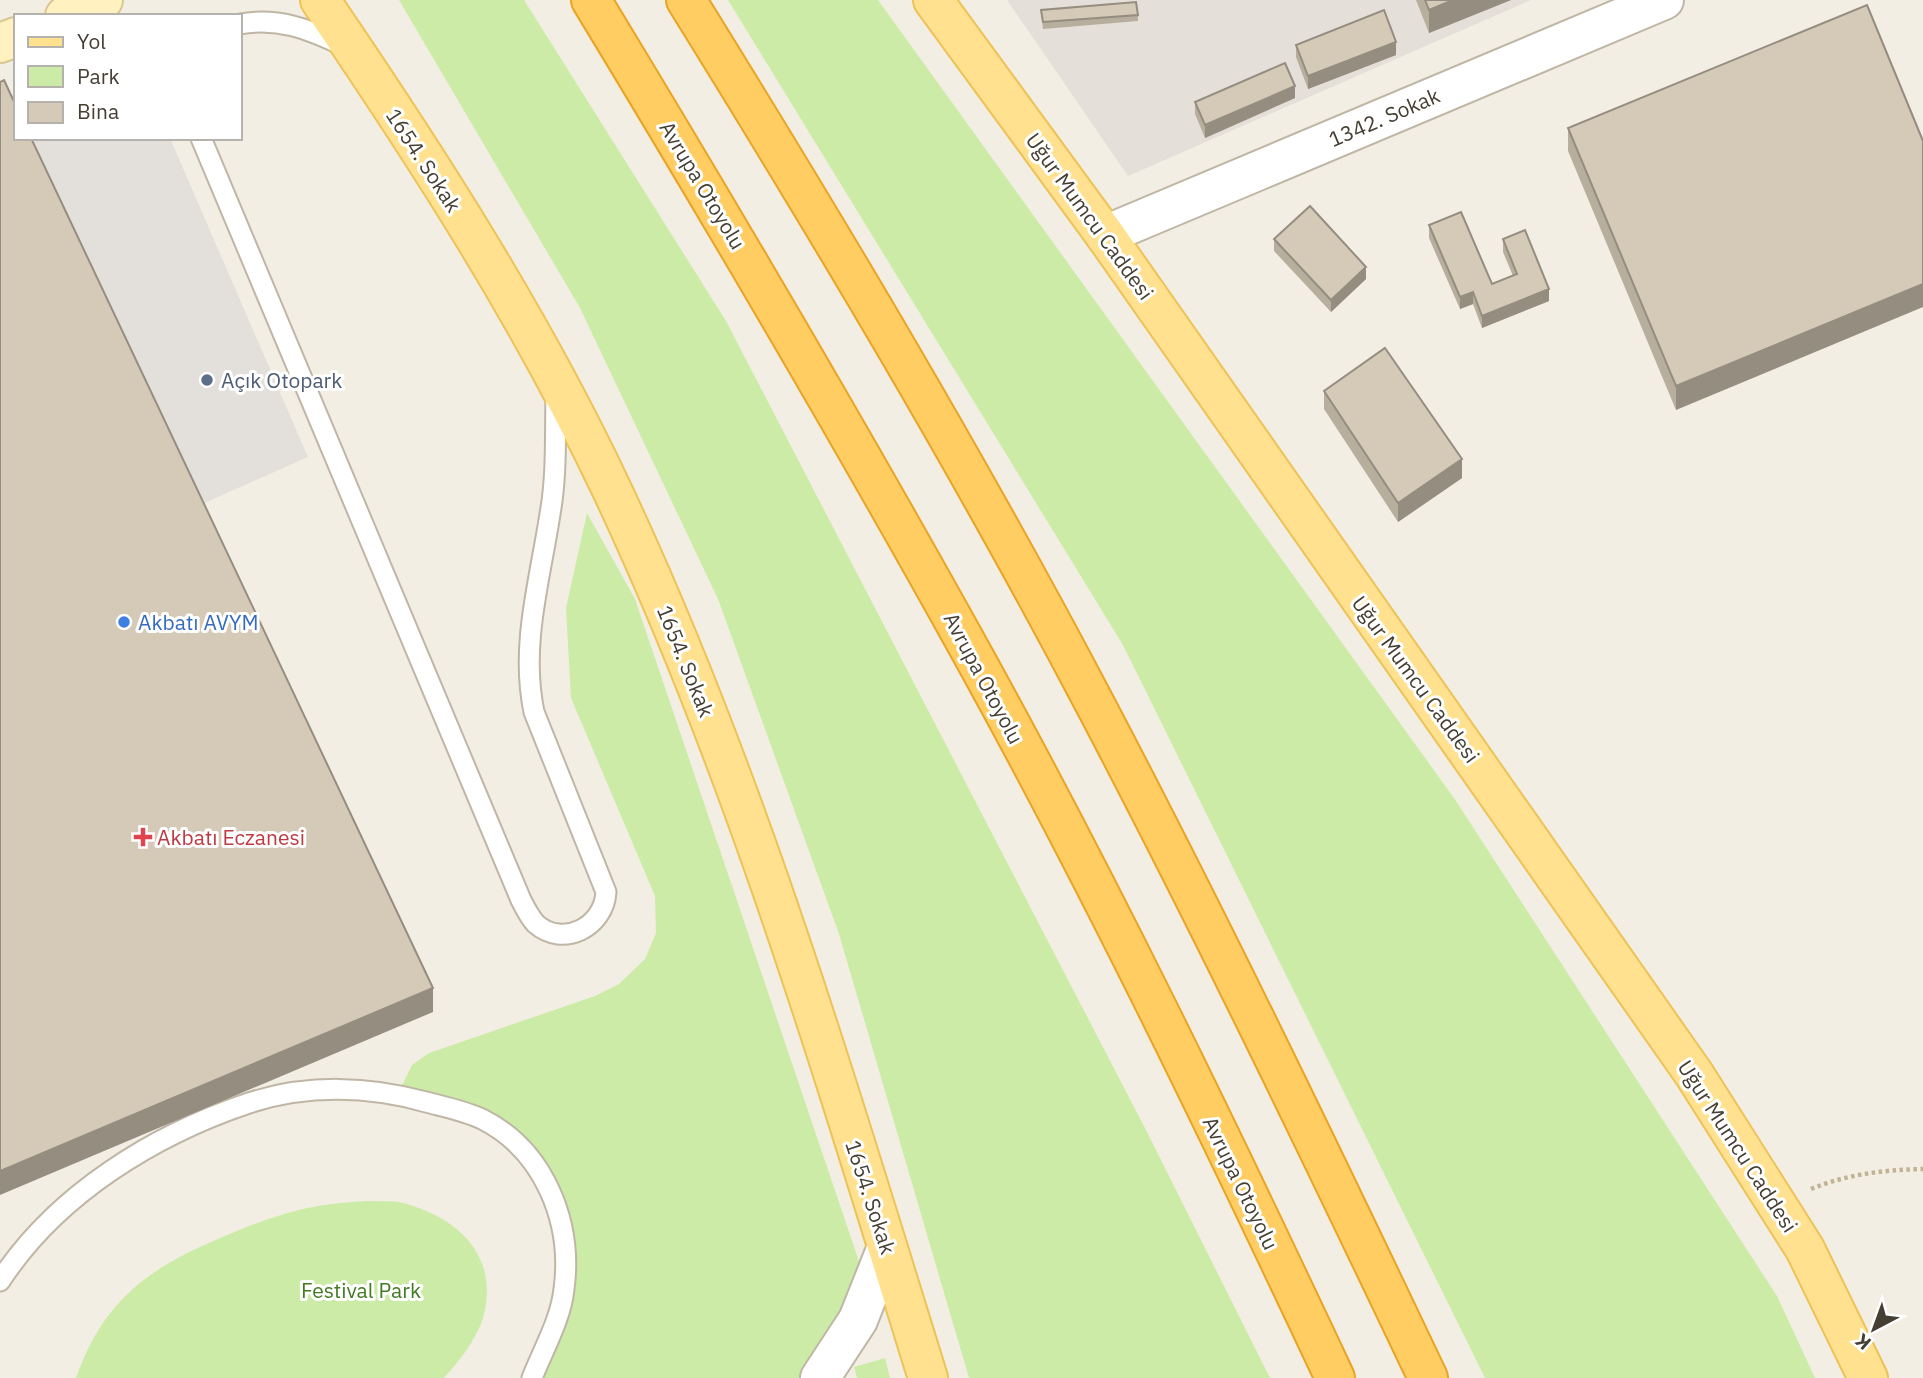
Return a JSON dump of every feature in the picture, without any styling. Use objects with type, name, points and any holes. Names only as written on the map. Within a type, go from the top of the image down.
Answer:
[{"type":"highway","name":"Avrupa Otoyolu","points":[[591,0],[718,210],[965,641],[1097,889],[1335,1378]]},
{"type":"highway","points":[[687,0],[801,185],[923,392],[1096,706],[1289,1087],[1429,1378]]},
{"type":"main road","name":"Uğur Mumcu Caddesi","points":[[933,0],[1105,235],[1380,631],[1560,880],[1694,1074],[1804,1249],[1868,1378]]},
{"type":"main road","name":"1654. Sokak","points":[[319,2],[355,51],[512,298],[556,376],[612,490],[683,649],[730,773],[928,1378]]},
{"type":"street","points":[[70,14],[103,0]]},
{"type":"street","name":"1342. Sokak","points":[[1105,235],[1664,0]]},
{"type":"street","points":[[820,1378],[858,1320],[887,1247]]},
{"type":"lane","points":[[242,24],[282,22],[307,29],[355,51]]},
{"type":"lane","points":[[202,140],[521,900],[536,924],[558,933],[570,933],[595,922],[602,914],[606,892],[534,712],[530,691],[529,640],[555,470],[556,376]]},
{"type":"lane","points":[[0,1281],[46,1224],[93,1183],[198,1123],[251,1102],[303,1092],[353,1089],[398,1094],[464,1113],[489,1124],[525,1152],[544,1177],[563,1234],[564,1289],[532,1378]]},
{"type":"path","points":[[1776,1204],[1841,1177],[1889,1170],[1923,1169]]},
{"type":"shaded area","points":[[1007,0],[1531,0],[1128,176]]},
{"type":"shaded area","name":"Açık Otopark","points":[[32,140],[171,140],[308,457],[191,509],[109,302]]},
{"type":"green space","points":[[399,0],[524,0],[726,321],[1147,1132],[1270,1378],[969,1378],[839,934],[718,599],[580,308]]},
{"type":"green space","points":[[728,0],[878,0],[1454,798],[1777,1296],[1815,1378],[1485,1378],[1123,645]]},
{"type":"green space","points":[[587,513],[635,599],[870,1294],[820,1378],[532,1378],[551,1330],[563,1234],[513,1140],[398,1094],[412,1065],[429,1053],[595,996],[619,984],[645,959],[656,933],[655,896],[571,698],[566,608]]},
{"type":"green space","name":"Festival Park","points":[[369,1201],[402,1203],[443,1219],[458,1230],[480,1258],[487,1293],[484,1314],[473,1340],[444,1378],[76,1378],[87,1350],[116,1307],[133,1289],[174,1260],[262,1221],[312,1207]]},
{"type":"green space","points":[[885,1358],[890,1378],[857,1378],[854,1367]]},
{"type":"building","points":[[1425,0],[1453,0],[1429,10]]},
{"type":"building","points":[[1136,2],[1138,15],[1043,22],[1041,10]]},
{"type":"building","points":[[1867,5],[1923,141],[1923,284],[1676,386],[1568,128]]},
{"type":"building","points":[[1384,10],[1396,42],[1308,76],[1296,45]]},
{"type":"building","points":[[1285,63],[1295,86],[1205,125],[1195,102]]},
{"type":"building","name":"Akbatı AVYM","points":[[4,80],[14,102],[14,140],[32,140],[433,988],[0,1171],[0,82]]},
{"type":"building","points":[[1310,206],[1366,267],[1331,300],[1274,239]]},
{"type":"building","points":[[1461,212],[1492,284],[1517,274],[1503,239],[1525,230],[1549,289],[1482,316],[1473,292],[1460,297],[1429,225]]},
{"type":"building","points":[[1385,348],[1462,459],[1398,503],[1324,391]]},
{"type":"place","name":"Açık Otopark","points":[[207,380]]},
{"type":"place","name":"Akbatı AVYM","points":[[124,622]]},
{"type":"place","name":"Akbatı Eczanesi","points":[[143,837]]}]
